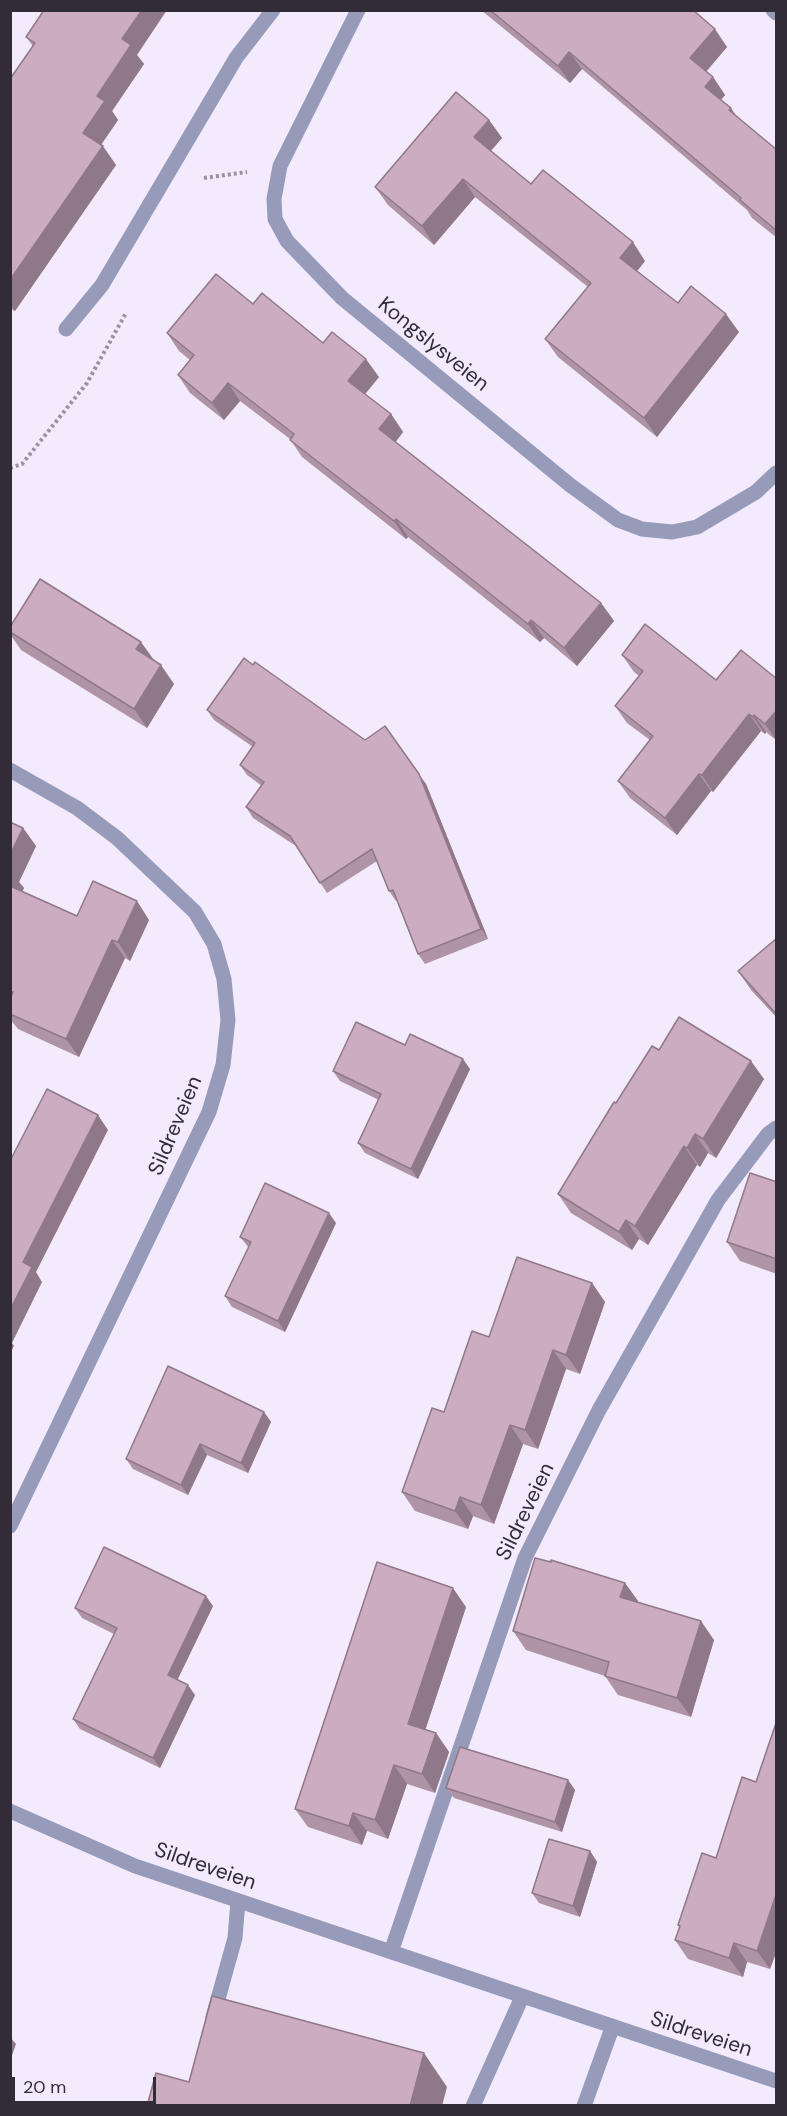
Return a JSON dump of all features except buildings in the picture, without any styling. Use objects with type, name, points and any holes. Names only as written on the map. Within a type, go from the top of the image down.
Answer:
[{"type":"street","points":[[66,329],[102,285],[236,58],[273,10]]},
{"type":"street","name":"Kongslysveien","points":[[358,10],[280,166],[274,199],[275,219],[287,241],[342,298],[570,485],[618,520],[642,529],[672,532],[698,527],[756,492],[777,473]]},
{"type":"street","name":"Sildreveien","points":[[10,770],[77,808],[117,837],[195,912],[214,944],[224,979],[228,1020],[223,1065],[209,1112],[10,1526]]},
{"type":"street","name":"Sildreveien","points":[[391,1952],[525,1558],[599,1410],[718,1200],[768,1134],[777,1128]]},
{"type":"street","name":"Sildreveien","points":[[10,1811],[135,1866],[612,2028],[777,2081]]},
{"type":"street","points":[[208,2033],[235,1938],[238,1901]]},
{"type":"street","points":[[473,2106],[522,1997]]},
{"type":"street","points":[[584,2106],[612,2028]]},
{"type":"path","points":[[198,179],[280,166]]},
{"type":"path","points":[[10,468],[22,464],[87,383],[126,312]]}]
